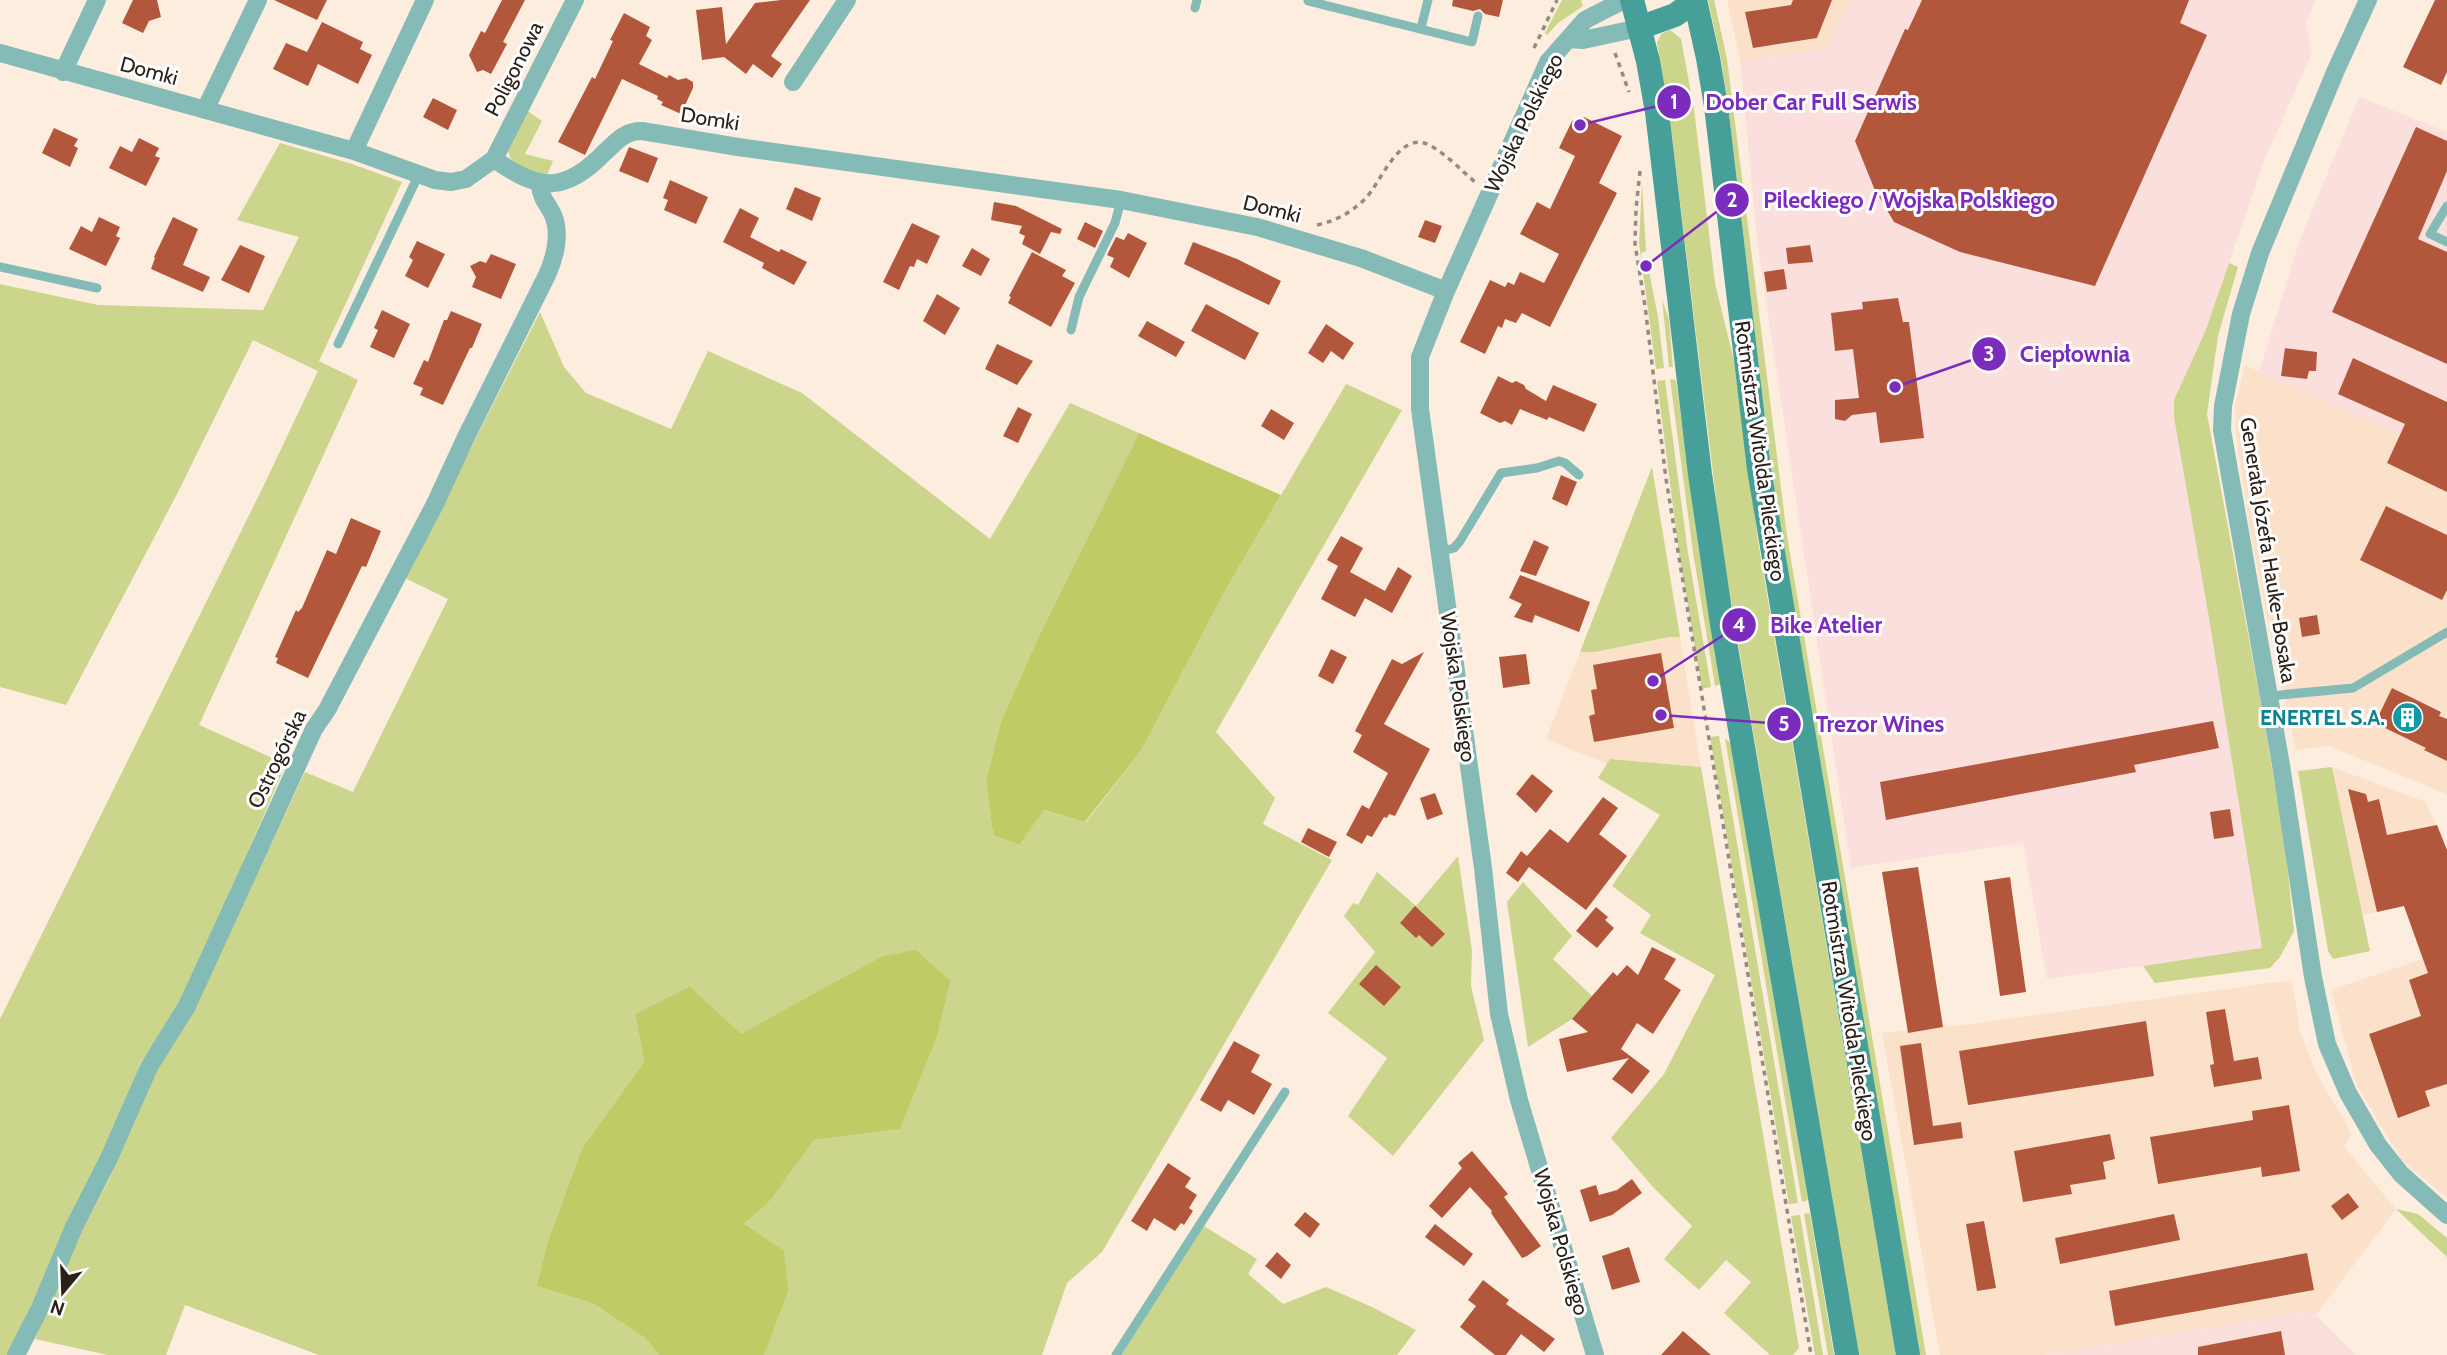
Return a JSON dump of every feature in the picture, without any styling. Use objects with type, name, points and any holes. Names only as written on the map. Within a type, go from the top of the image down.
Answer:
[{"type":"main road","points":[[1632,0],[1657,112],[1700,474],[1722,624],[1847,1355]]},
{"type":"main road","name":"Wojska Polskiego","points":[[1639,28],[1675,15],[1693,0]]},
{"type":"main road","name":"Rotmistrza Witolda Pileckiego","points":[[1693,0],[1709,58],[1716,106],[1759,469],[1908,1355]]},
{"type":"street","points":[[63,72],[97,0]]},
{"type":"street","points":[[205,110],[258,0]]},
{"type":"street","points":[[354,151],[425,0]]},
{"type":"street","name":"Poligonowa","points":[[494,159],[575,0]]},
{"type":"street","points":[[793,82],[847,0]]},
{"type":"street","name":"Wojska Polskiego","points":[[1595,1355],[1519,1100],[1499,1014],[1483,868],[1420,409],[1420,357],[1446,290],[1548,62],[1585,20],[1624,0]]},
{"type":"street","name":"Generała Józefa Hauke-Bosaka","points":[[2368,0],[2260,253],[2241,314],[2223,406],[2221,430],[2269,696],[2313,977],[2328,1044],[2348,1093],[2378,1145],[2401,1174],[2447,1215]]},
{"type":"street","name":"Wojska Polskiego","points":[[1568,39],[1583,40],[1639,28]]},
{"type":"street","name":"Domki","points":[[0,53],[354,151],[443,182],[472,177],[494,159]]},
{"type":"street","name":"Domki","points":[[540,184],[576,177],[630,131],[642,131],[738,147],[1121,200],[1281,233],[1362,258],[1446,290]]},
{"type":"street","points":[[494,159],[523,178],[540,184]]},
{"type":"street","name":"Ostrogórska","points":[[16,1355],[149,1068],[187,1006],[314,729],[327,710],[435,504],[547,275],[554,257],[556,230],[552,212],[541,196],[540,184]]},
{"type":"lane","points":[[1422,28],[1428,0]]},
{"type":"lane","points":[[1308,1],[1334,4],[1472,41],[1478,16]]},
{"type":"lane","points":[[338,344],[419,174]]},
{"type":"lane","points":[[1071,330],[1079,297],[1115,223],[1121,200]]},
{"type":"lane","points":[[2447,206],[2430,234],[2447,243]]},
{"type":"lane","points":[[0,267],[97,288]]},
{"type":"lane","points":[[1439,552],[1454,548],[1460,541],[1501,473],[1537,468],[1559,461],[1579,475]]},
{"type":"lane","points":[[2269,696],[2353,688],[2447,632]]},
{"type":"lane","points":[[1116,1355],[1285,1092]]},
{"type":"path","points":[[1607,51],[1616,54],[1630,94]]},
{"type":"path","points":[[1315,226],[1337,220],[1366,198],[1393,159],[1403,148],[1415,143],[1424,143],[1433,148],[1490,194]]},
{"type":"path","points":[[1640,167],[1635,244],[1665,479],[1811,1355]]},
{"type":"shaded area","points":[[1727,0],[1850,0],[1826,49],[1740,61]]},
{"type":"shaded area","points":[[1850,0],[2316,0],[2306,23],[2312,53],[2264,161],[2205,332],[2174,400],[2174,417],[2262,949],[2047,979],[2023,843],[1851,868],[1758,247],[1740,61],[1826,49]]},
{"type":"shaded area","points":[[2359,97],[2447,132],[2447,456],[2259,372],[2298,245]]},
{"type":"shaded area","points":[[2245,365],[2447,456],[2447,794],[2329,746],[2296,750],[2249,526],[2236,434],[2235,406]]},
{"type":"shaded area","points":[[1680,637],[1701,767],[1611,759],[1607,764],[1546,739],[1580,652],[1595,652]]},
{"type":"shaded area","points":[[2332,767],[2426,802],[2447,850],[2447,1198],[2402,1160],[2357,1086],[2331,990],[2422,959],[2404,906],[2363,915]]},
{"type":"shaded area","points":[[2292,980],[2300,1032],[2317,1074],[2352,1134],[2344,1147],[2396,1209],[2316,1315],[2307,1311],[2044,1355],[1940,1355],[1882,1033],[1962,1025]]},
{"type":"shaded area","points":[[2307,1311],[2316,1315],[2356,1355],[2044,1355]]},
{"type":"green space","points":[[1562,0],[1581,0],[1583,6],[1558,23],[1547,35],[1545,33]]},
{"type":"green space","points":[[1708,0],[1714,0],[1727,59],[1787,536],[1926,1355],[1920,1355],[1912,1317],[1782,537],[1771,467],[1728,104]]},
{"type":"green space","points":[[1670,30],[1681,39],[1694,109],[1715,283],[1734,361],[1758,541],[1896,1355],[1859,1355],[1849,1300],[1722,547],[1669,111],[1657,43],[1661,34]]},
{"type":"green space","points":[[526,110],[542,121],[525,154],[553,161],[547,175],[518,165],[509,153],[509,145]]},
{"type":"green space","points":[[280,143],[402,182],[319,361],[358,380],[199,725],[286,764],[182,1003],[141,1062],[111,1137],[8,1355],[0,1355],[0,1019],[318,371],[253,340],[177,494],[66,705],[0,687],[0,284],[98,305],[263,310],[299,237],[237,220]]},
{"type":"green space","points":[[1642,183],[1646,251],[1641,253],[1643,270],[1649,271],[1664,368],[1656,369],[1639,243]]},
{"type":"green space","points":[[2229,263],[2238,267],[2218,336],[2207,414],[2285,844],[2294,931],[2280,957],[2270,968],[2155,983],[2143,966],[2262,948],[2174,417],[2174,400],[2205,332]]},
{"type":"green space","points":[[1662,299],[1669,320],[1673,367],[1669,367]]},
{"type":"green space","points":[[540,312],[564,367],[586,393],[671,429],[708,351],[802,393],[990,539],[1070,403],[1139,433],[1037,640],[1001,721],[986,780],[993,835],[1019,845],[1043,810],[1086,822],[1141,751],[1224,593],[1346,384],[1402,410],[1216,732],[1275,798],[1263,824],[1332,860],[1102,1252],[1067,1283],[1042,1355],[764,1355],[769,1338],[744,1224],[771,1200],[814,1140],[900,1129],[880,957],[741,1035],[690,988],[635,1014],[644,1062],[582,1148],[548,1241],[538,1286],[592,1303],[645,1338],[659,1355],[319,1355],[185,1305],[166,1355],[108,1355],[35,1339],[71,1251],[108,1181],[155,1071],[193,1009],[305,772],[353,792],[448,599],[405,578]]},
{"type":"green space","points":[[1670,379],[1676,380],[1699,551],[1721,684],[1715,686],[1693,552]]},
{"type":"green space","points":[[1665,380],[1688,553],[1711,687],[1702,689],[1679,554],[1657,381]]},
{"type":"green space","points":[[1139,433],[1281,495],[1224,593],[1141,751],[1085,822],[1044,810],[1019,845],[993,835],[986,780],[1001,721],[1037,640]]},
{"type":"green space","points":[[1652,467],[1680,637],[1595,652],[1580,652]]},
{"type":"green space","points":[[1719,736],[1798,1203],[1789,1204],[1710,737]]},
{"type":"green space","points":[[1725,738],[1731,744],[1808,1199],[1802,1202]]},
{"type":"green space","points":[[1610,759],[1701,767],[1799,1348],[1793,1355],[1770,1355],[1724,1313],[1751,1282],[1726,1260],[1699,1290],[1664,1259],[1692,1226],[1653,1187],[1611,1138],[1664,1074],[1715,975],[1640,933],[1651,915],[1612,886],[1660,815],[1598,778]]},
{"type":"green space","points":[[2332,767],[2370,951],[2333,959],[2328,951],[2298,771]]},
{"type":"green space","points":[[1458,856],[1472,951],[1471,986],[1484,1040],[1393,1156],[1348,1116],[1387,1058],[1328,1013],[1375,952],[1344,916],[1353,903],[1358,905],[1377,872],[1416,906]]},
{"type":"green space","points":[[1523,882],[1572,936],[1553,959],[1592,996],[1572,1019],[1528,1047],[1507,902]]},
{"type":"green space","points":[[916,950],[950,981],[937,1036],[900,1129],[814,1140],[771,1200],[744,1224],[784,1251],[788,1291],[764,1355],[659,1355],[645,1338],[592,1303],[537,1286],[548,1241],[582,1148],[644,1062],[635,1014],[690,987],[741,1034],[880,957]]},
{"type":"green space","points":[[2396,1209],[2418,1214],[2447,1238],[2447,1257]]},
{"type":"green space","points":[[1809,1213],[1834,1355],[1828,1355],[1804,1214]]},
{"type":"green space","points":[[1800,1215],[1823,1355],[1815,1355],[1791,1216]]},
{"type":"green space","points":[[1204,1226],[1257,1259],[1248,1274],[1283,1304],[1326,1287],[1416,1330],[1397,1355],[1121,1355]]},
{"type":"building","points":[[133,0],[157,0],[161,17],[149,21],[143,33],[122,23]]},
{"type":"building","points":[[274,0],[327,0],[317,20]]},
{"type":"building","points":[[502,0],[525,0],[503,42],[507,44],[491,74],[483,70],[477,72],[469,55],[481,31],[485,33]]},
{"type":"building","points":[[810,0],[771,56],[782,64],[772,78],[753,64],[746,74],[724,57],[702,60],[696,10],[722,7],[726,44],[755,3]]},
{"type":"building","points":[[1453,0],[1503,0],[1499,17],[1485,14],[1480,9],[1473,11],[1452,6]]},
{"type":"building","points":[[1793,0],[1832,0],[1817,38],[1753,48],[1745,12],[1791,5]]},
{"type":"building","points":[[1922,0],[2189,0],[2180,23],[2207,35],[2095,286],[1960,252],[1894,222],[1874,188],[1855,141],[1905,29],[1908,30]]},
{"type":"building","points":[[2435,0],[2447,0],[2447,72],[2441,85],[2403,67]]},
{"type":"building","points":[[624,13],[650,27],[646,36],[652,40],[639,64],[667,78],[669,75],[678,80],[686,78],[693,82],[693,88],[681,114],[661,105],[663,102],[657,99],[658,96],[622,79],[585,155],[558,142],[592,77],[595,79]]},
{"type":"building","points":[[322,22],[363,42],[360,49],[372,55],[358,84],[318,64],[308,86],[273,69],[286,43],[307,52]]},
{"type":"building","points":[[433,98],[457,110],[448,130],[423,117]]},
{"type":"building","points":[[1584,117],[1622,136],[1599,183],[1617,193],[1550,327],[1522,313],[1516,323],[1505,319],[1502,328],[1498,326],[1485,354],[1460,342],[1490,280],[1505,287],[1508,282],[1514,285],[1520,272],[1544,283],[1559,254],[1520,234],[1537,202],[1550,209],[1575,156],[1559,148],[1572,121]]},
{"type":"building","points":[[2416,127],[2447,141],[2447,171],[2418,239],[2447,252],[2447,364],[2332,312]]},
{"type":"building","points":[[54,128],[78,139],[74,146],[78,148],[70,167],[42,153]]},
{"type":"building","points":[[139,138],[159,148],[155,156],[160,158],[146,186],[109,168],[120,146],[132,152]]},
{"type":"building","points":[[629,147],[658,158],[648,183],[619,171]]},
{"type":"building","points":[[670,180],[708,197],[696,224],[664,210],[668,200],[663,198]]},
{"type":"building","points":[[795,187],[821,198],[812,221],[786,209]]},
{"type":"building","points":[[994,202],[1016,206],[1062,229],[1060,234],[1051,232],[1040,254],[1022,244],[1025,236],[1019,233],[1022,226],[991,220]]},
{"type":"building","points":[[740,208],[759,218],[750,237],[807,262],[794,285],[762,268],[764,263],[723,242]]},
{"type":"building","points":[[99,217],[120,227],[116,236],[120,238],[106,266],[69,249],[81,226],[92,232]]},
{"type":"building","points":[[173,217],[198,229],[183,265],[210,277],[203,292],[151,269]]},
{"type":"building","points":[[1425,220],[1442,226],[1435,243],[1418,237]]},
{"type":"building","points":[[1085,222],[1103,231],[1095,248],[1077,239]]},
{"type":"building","points":[[912,223],[940,236],[927,264],[917,259],[914,267],[910,266],[899,290],[883,282]]},
{"type":"building","points":[[1128,233],[1147,243],[1129,278],[1110,267],[1114,258],[1107,255],[1116,237],[1124,240]]},
{"type":"building","points":[[417,241],[445,254],[428,288],[405,276],[413,260],[409,257]]},
{"type":"building","points":[[1193,242],[1237,259],[1281,281],[1269,305],[1184,264]]},
{"type":"building","points":[[240,245],[265,256],[249,293],[221,280]]},
{"type":"building","points":[[1810,245],[1813,262],[1788,264],[1786,248]]},
{"type":"building","points":[[972,248],[990,259],[981,276],[962,266]]},
{"type":"building","points":[[1032,252],[1066,270],[1062,276],[1075,283],[1051,327],[1008,303]]},
{"type":"building","points":[[491,254],[516,264],[501,299],[472,287],[476,277],[470,266],[480,261],[486,263]]},
{"type":"building","points":[[1784,269],[1787,289],[1767,292],[1764,272]]},
{"type":"building","points":[[937,294],[960,308],[945,335],[923,321]]},
{"type":"building","points":[[1898,298],[1903,322],[1909,322],[1924,438],[1880,443],[1876,412],[1852,415],[1845,421],[1835,419],[1835,400],[1859,398],[1853,349],[1835,351],[1831,313],[1863,309],[1862,302]]},
{"type":"building","points":[[1206,304],[1259,333],[1245,360],[1191,331]]},
{"type":"building","points":[[382,310],[410,324],[394,358],[370,347],[378,330],[374,328]]},
{"type":"building","points":[[451,311],[482,324],[443,405],[420,395],[423,388],[413,384],[424,360],[428,362],[444,320],[447,320]]},
{"type":"building","points":[[1147,321],[1185,342],[1176,357],[1138,336]]},
{"type":"building","points":[[1326,324],[1354,343],[1343,360],[1331,351],[1323,363],[1308,353]]},
{"type":"building","points":[[997,344],[1033,361],[1017,385],[985,369]]},
{"type":"building","points":[[2285,348],[2317,352],[2316,371],[2309,371],[2307,379],[2281,376]]},
{"type":"building","points":[[2353,358],[2447,402],[2447,492],[2387,463],[2405,424],[2338,394]]},
{"type":"building","points":[[1498,376],[1524,385],[1546,401],[1553,385],[1597,404],[1584,432],[1549,417],[1547,420],[1520,409],[1512,425],[1505,421],[1500,423],[1480,413]]},
{"type":"building","points":[[1018,407],[1032,414],[1018,443],[1003,436]]},
{"type":"building","points":[[1271,409],[1294,423],[1284,440],[1261,426]]},
{"type":"building","points":[[1561,475],[1577,482],[1567,506],[1552,499]]},
{"type":"building","points":[[2386,506],[2447,535],[2447,590],[2442,600],[2360,560]]},
{"type":"building","points":[[351,518],[381,531],[366,567],[362,566],[308,678],[276,663],[278,658],[275,657],[296,610],[298,612],[302,608],[327,550],[336,554]]},
{"type":"building","points":[[1341,536],[1363,548],[1350,572],[1385,591],[1398,567],[1412,576],[1392,613],[1365,598],[1355,617],[1321,599],[1338,566],[1327,560]]},
{"type":"building","points":[[1534,540],[1549,547],[1536,576],[1520,571]]},
{"type":"building","points":[[1520,575],[1590,602],[1579,632],[1535,615],[1532,623],[1514,617],[1522,604],[1509,598]]},
{"type":"building","points":[[2317,615],[2320,634],[2302,637],[2299,618]]},
{"type":"building","points":[[1331,649],[1347,657],[1333,684],[1318,676]]},
{"type":"building","points":[[1424,652],[1384,724],[1430,749],[1395,816],[1389,814],[1387,818],[1384,817],[1372,837],[1367,835],[1362,844],[1346,835],[1362,805],[1369,809],[1388,773],[1353,752],[1362,735],[1355,731],[1392,659],[1402,664]]},
{"type":"building","points":[[1661,653],[1674,728],[1594,742],[1589,716],[1595,714],[1591,690],[1597,689],[1593,665]]},
{"type":"building","points":[[1526,654],[1530,684],[1503,688],[1499,657]]},
{"type":"building","name":"ENERTEL S.A.","points":[[2392,688],[2441,712],[2439,716],[2447,719],[2447,761],[2375,723]]},
{"type":"building","points":[[2213,721],[2219,748],[2134,765],[2136,772],[1886,820],[1880,782]]},
{"type":"building","points":[[1532,774],[1553,791],[1536,813],[1516,794]]},
{"type":"building","points":[[2348,789],[2366,794],[2368,802],[2379,799],[2387,835],[2437,825],[2447,850],[2447,1084],[2425,1091],[2430,1106],[2398,1118],[2369,1034],[2421,1016],[2409,980],[2428,973],[2404,906],[2377,912]]},
{"type":"building","points":[[1435,793],[1443,814],[1427,820],[1420,798]]},
{"type":"building","points":[[1603,797],[1618,808],[1599,834],[1627,856],[1586,910],[1529,867],[1518,882],[1506,873],[1521,851],[1527,856],[1550,829],[1568,843]]},
{"type":"building","points":[[2230,809],[2234,836],[2214,839],[2210,812]]},
{"type":"building","points":[[1308,828],[1337,842],[1329,857],[1301,842]]},
{"type":"building","points":[[1918,867],[1943,1027],[1908,1033],[1882,872]]},
{"type":"building","points":[[2010,877],[2026,992],[2000,996],[1984,881]]},
{"type":"building","points":[[1415,906],[1445,934],[1432,947],[1419,935],[1416,938],[1400,923]]},
{"type":"building","points":[[1596,907],[1608,917],[1605,920],[1614,928],[1597,948],[1576,931]]},
{"type":"building","points":[[1652,947],[1676,959],[1664,979],[1681,990],[1653,1034],[1637,1023],[1621,1049],[1650,1071],[1632,1094],[1612,1079],[1629,1058],[1567,1072],[1559,1039],[1588,1032],[1572,1019],[1613,972],[1617,976],[1627,965],[1638,975]]},
{"type":"building","points":[[1376,965],[1401,987],[1384,1006],[1359,984]]},
{"type":"building","points":[[2225,1009],[2234,1061],[2258,1057],[2262,1079],[2214,1087],[2210,1065],[2214,1064],[2206,1012]]},
{"type":"building","points":[[2146,1021],[2154,1076],[1968,1105],[1959,1051]]},
{"type":"building","points":[[1234,1041],[1260,1055],[1251,1072],[1272,1084],[1254,1115],[1228,1100],[1221,1112],[1200,1100]]},
{"type":"building","points":[[1921,1043],[1933,1126],[1961,1122],[1963,1138],[1914,1145],[1900,1046]]},
{"type":"building","points":[[2289,1105],[2300,1171],[2262,1177],[2261,1167],[2158,1184],[2150,1137],[2253,1120],[2252,1111]]},
{"type":"building","points":[[2110,1134],[2115,1159],[2103,1162],[2106,1179],[2070,1185],[2072,1194],[2023,1202],[2014,1151]]},
{"type":"building","points":[[1472,1151],[1508,1194],[1504,1197],[1541,1246],[1527,1256],[1522,1258],[1492,1211],[1470,1187],[1442,1218],[1429,1206],[1462,1168],[1458,1163]]},
{"type":"building","points":[[1168,1163],[1191,1178],[1185,1187],[1197,1195],[1189,1208],[1193,1211],[1184,1225],[1181,1223],[1175,1231],[1154,1218],[1147,1231],[1131,1221]]},
{"type":"building","points":[[1632,1179],[1642,1193],[1612,1215],[1590,1222],[1580,1190],[1596,1185],[1599,1195],[1617,1190]]},
{"type":"building","points":[[2348,1193],[2359,1207],[2342,1220],[2331,1206]]},
{"type":"building","points":[[1305,1212],[1320,1224],[1310,1238],[1294,1225]]},
{"type":"building","points":[[2174,1214],[2180,1240],[2060,1264],[2055,1238]]},
{"type":"building","points":[[1984,1221],[1996,1288],[1977,1291],[1966,1224]]},
{"type":"building","points":[[1435,1224],[1473,1254],[1464,1266],[1425,1237]]},
{"type":"building","points":[[1629,1247],[1640,1282],[1612,1290],[1602,1256]]},
{"type":"building","points":[[1277,1252],[1291,1265],[1281,1279],[1265,1266]]},
{"type":"building","points":[[2307,1253],[2314,1290],[2115,1326],[2109,1291]]},
{"type":"building","points":[[1483,1280],[1509,1300],[1506,1304],[1555,1339],[1544,1352],[1521,1334],[1506,1355],[1495,1355],[1460,1327],[1476,1306],[1468,1300]]},
{"type":"building","points":[[1683,1331],[1711,1355],[1661,1355]]},
{"type":"building","points":[[2281,1331],[2285,1355],[2198,1355],[2198,1347]]},
{"type":"place","name":"Dober Car Full Serwis","points":[[1580,125]]},
{"type":"place","name":"Pileckiego / Wojska Polskiego","points":[[1646,266]]},
{"type":"place","name":"Ciepłownia","points":[[1895,387]]},
{"type":"place","name":"Bike Atelier","points":[[1653,681]]},
{"type":"place","name":"Trezor Wines","points":[[1661,715]]},
{"type":"place","name":"ENERTEL S.A.","points":[[2408,718]]}]
